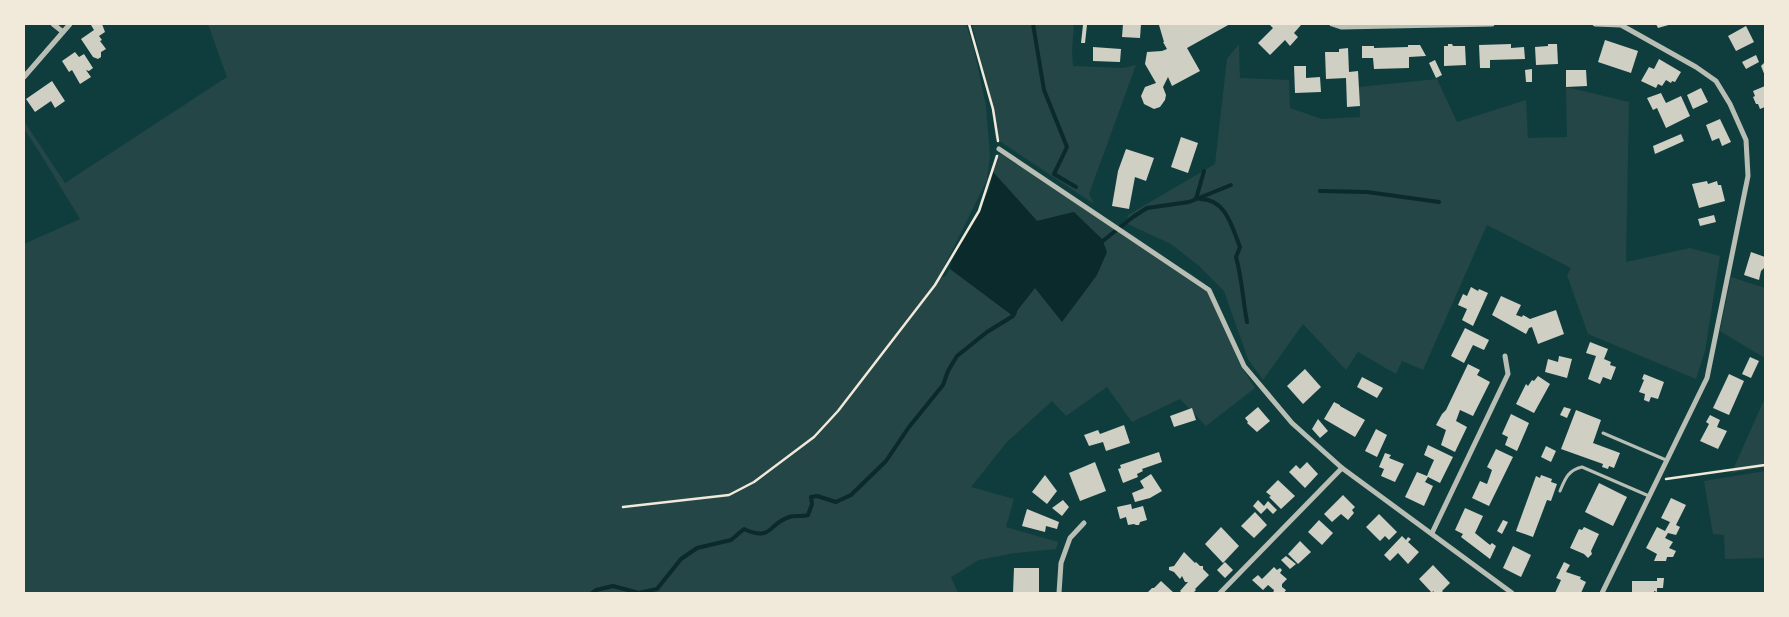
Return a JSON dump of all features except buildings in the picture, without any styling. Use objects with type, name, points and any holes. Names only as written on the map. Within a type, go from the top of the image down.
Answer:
[{"type":"street","points":[[53,24],[63,32]]},
{"type":"street","points":[[24,77],[70,24]]},
{"type":"street","points":[[1332,24],[1341,27],[1492,24]]},
{"type":"street","points":[[1595,24],[1621,24],[1716,80],[1730,104],[1746,140],[1748,176],[1707,378],[1602,593]]},
{"type":"street","points":[[999,149],[1209,290],[1244,366],[1292,423],[1342,468],[1512,593]]},
{"type":"street","points":[[1432,533],[1508,374],[1505,356]]},
{"type":"street","points":[[1220,593],[1342,468]]},
{"type":"street","points":[[1060,593],[1061,563],[1070,538],[1084,522]]},
{"type":"lane","points":[[1603,433],[1667,461]]},
{"type":"lane","points":[[1560,491],[1566,476],[1576,468],[1582,467],[1649,497]]},
{"type":"path","points":[[623,507],[729,494],[754,482],[814,436],[838,411],[935,286],[979,211],[999,149],[993,109],[969,24]]},
{"type":"path","points":[[1658,480],[1765,465]]},
{"type":"shaded area","points":[[208,24],[966,24],[974,49],[986,106],[990,156],[987,180],[938,279],[946,276],[951,266],[1074,212],[1037,221],[993,172],[994,157],[997,154],[1001,154],[1129,238],[1193,275],[1215,297],[1239,363],[1255,388],[1206,426],[1180,399],[1132,422],[1107,387],[1066,416],[1052,401],[1007,442],[971,487],[1014,499],[1006,527],[1058,542],[1056,549],[1015,553],[979,560],[951,577],[958,593],[24,593],[24,244],[80,219],[24,129],[24,121],[65,183],[227,77]]},
{"type":"shaded area","points":[[972,24],[1074,24],[1073,66],[1123,68],[1136,65],[1089,194],[1094,204],[995,138],[992,104]]},
{"type":"shaded area","points":[[1239,44],[1240,78],[1289,80],[1290,108],[1322,119],[1360,117],[1359,87],[1437,79],[1457,122],[1526,100],[1528,138],[1567,137],[1566,87],[1629,102],[1626,262],[1690,248],[1720,256],[1705,351],[1696,379],[1588,334],[1567,275],[1571,268],[1487,225],[1423,370],[1402,361],[1396,374],[1358,352],[1346,370],[1303,324],[1263,380],[1248,359],[1224,291],[1199,266],[1171,244],[1123,222],[1127,221],[1128,215],[1215,164],[1227,59]]},
{"type":"shaded area","points":[[993,172],[1037,221],[1074,212],[1102,239],[1107,252],[1097,275],[1062,322],[1035,288],[1013,316],[950,269],[951,262],[989,190]]},
{"type":"shaded area","points":[[1731,277],[1765,288],[1765,358],[1720,331]]},
{"type":"shaded area","points":[[1765,398],[1765,467],[1731,473],[1736,463]]},
{"type":"shaded area","points":[[1765,471],[1765,558],[1725,559],[1724,535],[1713,534],[1704,481]]},
{"type":"waterway","points":[[1033,24],[1044,90],[1067,147],[1054,174],[1076,187]]},
{"type":"waterway","points":[[1196,199],[1204,171]]},
{"type":"waterway","points":[[1099,244],[1147,208],[1189,202],[1231,185]]},
{"type":"waterway","points":[[1320,191],[1367,192],[1439,202]]},
{"type":"waterway","points":[[1200,199],[1209,200],[1222,209],[1227,215],[1234,231],[1240,247],[1236,257],[1247,322]]},
{"type":"waterway","points":[[592,593],[596,590],[613,586],[639,593],[657,589],[681,559],[697,548],[731,540],[744,529],[753,533],[765,533],[789,517],[808,515],[812,504],[811,497],[817,496],[836,502],[851,495],[886,461],[909,427],[943,385],[948,371],[957,356],[987,332],[1013,316],[1015,312]]}]
